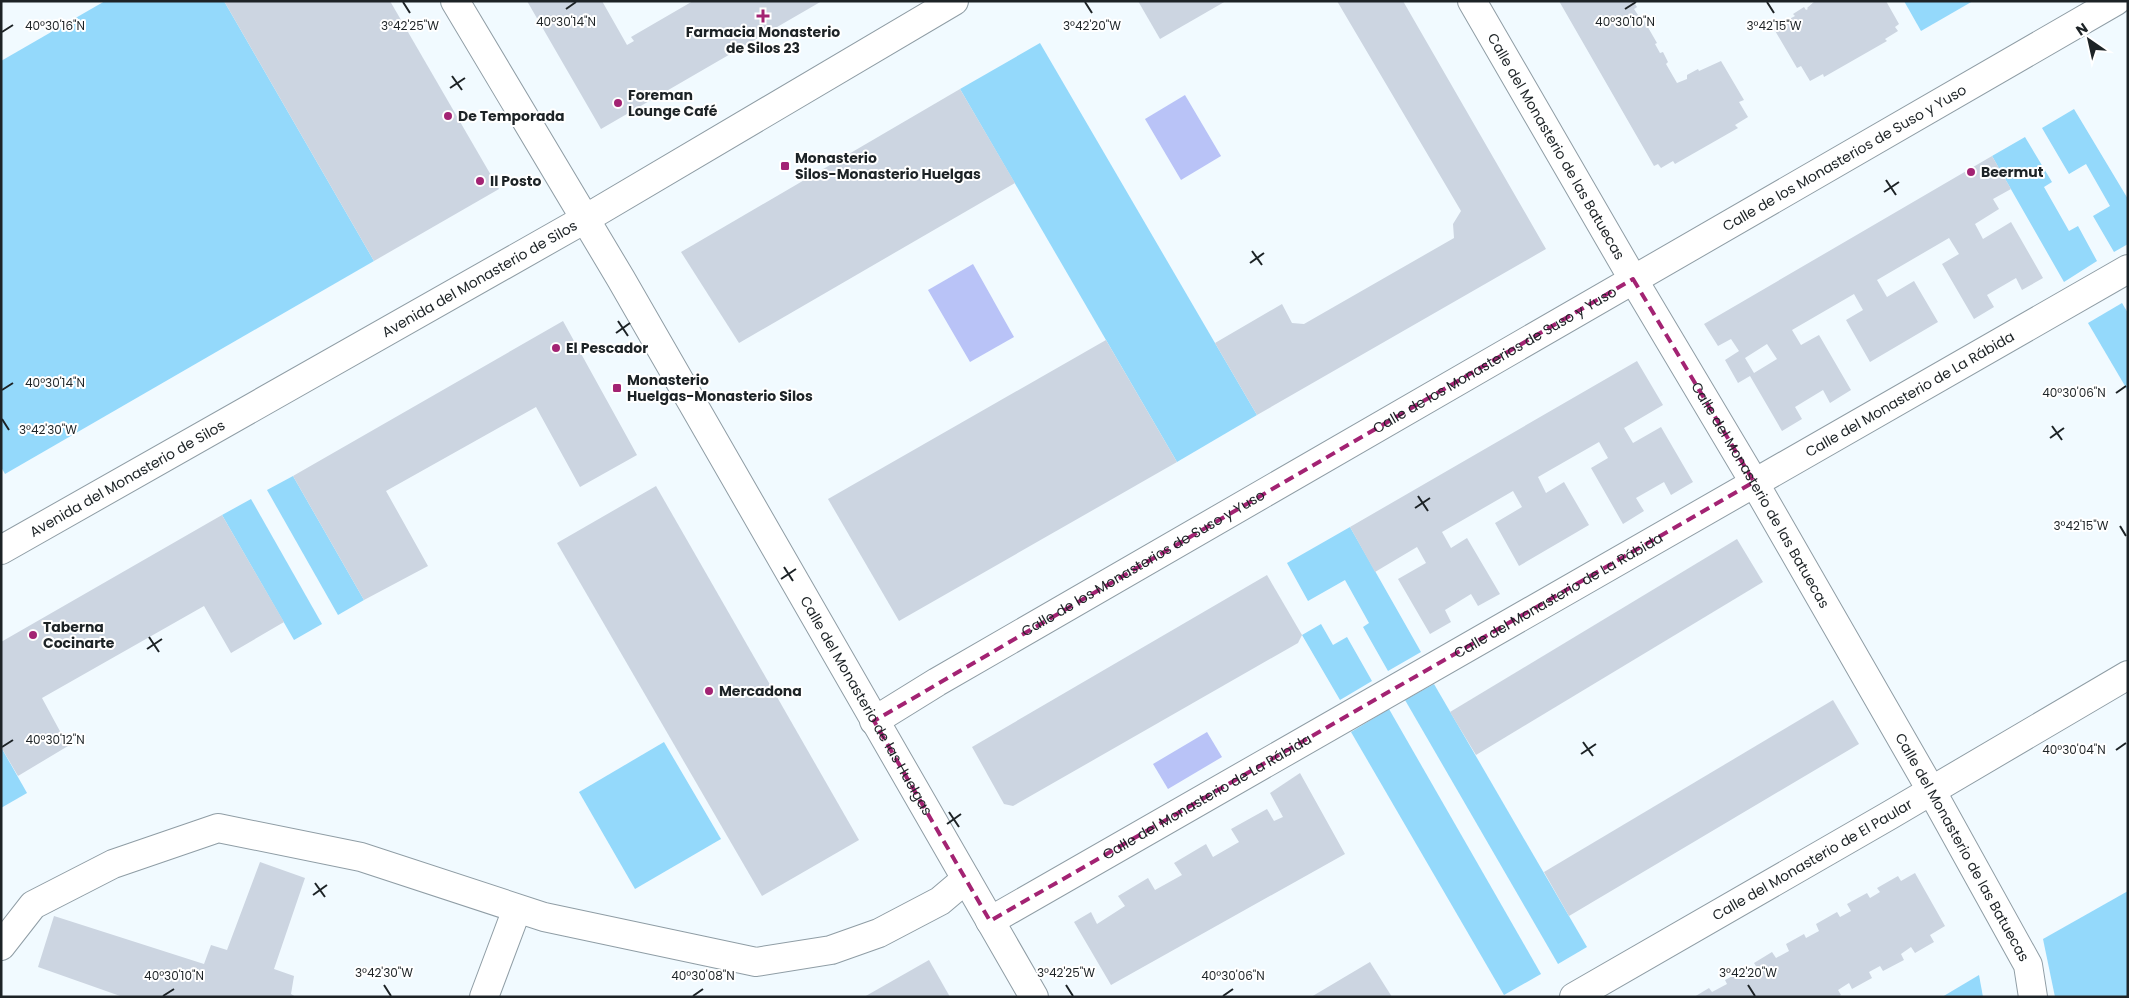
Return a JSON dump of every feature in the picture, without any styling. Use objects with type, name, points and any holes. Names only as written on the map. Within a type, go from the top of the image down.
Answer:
[{"type":"street","name":"Calle del Monasterio de las Huelgas","points":[[455,1],[585,219],[1034,997]]},
{"type":"street","name":"Avenida del Monasterio de Silos","points":[[1,550],[585,219],[954,1]]},
{"type":"street","name":"Calle del Monasterio de las Batuecas","points":[[1472,1],[1633,280],[1754,482],[1931,790],[2028,965],[2033,997]]},
{"type":"street","name":"Calle de los Monasterios de Suso y Yuso","points":[[874,721],[938,682],[2116,1]]},
{"type":"street","name":"Calle del Monasterio de La Rábida","points":[[990,921],[2128,269]]},
{"type":"street","name":"Calle del Monasterio de El Paular","points":[[1574,997],[2128,675]]},
{"type":"street","points":[[1,946],[33,904],[112,864],[218,828],[361,857],[544,917],[756,962],[831,950],[879,933],[940,901],[966,879]]},
{"type":"street","points":[[484,997],[516,909]]},
{"type":"highlighted area","points":[[1633,279],[1754,482],[990,921],[874,721]]},
{"type":"shaded area","points":[[105,1],[224,1],[374,261],[5,474],[1,467],[1,61]]},
{"type":"shaded area","points":[[1904,1],[1973,1],[1921,31]]},
{"type":"shaded area","points":[[1040,43],[1257,415],[1177,462],[960,89]]},
{"type":"shaded area","points":[[1185,95],[1221,156],[1181,180],[1145,119]]},
{"type":"shaded area","points":[[2074,109],[2128,199],[2128,244],[2114,252],[2093,216],[2110,206],[2086,164],[2069,174],[2042,128]]},
{"type":"shaded area","points":[[2025,137],[2052,182],[2044,187],[2069,231],[2078,226],[2097,261],[2064,282],[1992,156]]},
{"type":"shaded area","points":[[973,264],[1014,337],[970,362],[928,290]]},
{"type":"shaded area","points":[[2122,303],[2128,313],[2128,391],[2088,323]]},
{"type":"shaded area","points":[[293,476],[364,600],[338,615],[267,490]]},
{"type":"shaded area","points":[[251,499],[322,624],[294,640],[222,515]]},
{"type":"shaded area","points":[[1350,527],[1421,652],[1388,671],[1363,627],[1369,623],[1345,580],[1308,601],[1287,563]]},
{"type":"shaded area","points":[[1321,624],[1333,645],[1347,637],[1372,681],[1340,700],[1302,635]]},
{"type":"shaded area","points":[[1434,684],[1587,947],[1558,964],[1405,700]]},
{"type":"shaded area","points":[[1389,709],[1541,974],[1504,995],[1351,732]]},
{"type":"shaded area","points":[[1207,732],[1222,757],[1168,789],[1153,764]]},
{"type":"shaded area","points":[[664,742],[721,839],[635,889],[579,792]]},
{"type":"shaded area","points":[[1,747],[27,793],[1,808]]},
{"type":"shaded area","points":[[2128,891],[2128,997],[2055,997],[2043,939]]},
{"type":"shaded area","points":[[1979,975],[1983,997],[1942,997]]},
{"type":"building","points":[[224,1],[390,1],[499,189],[374,261]]},
{"type":"building","points":[[527,1],[602,1],[627,45],[634,41],[631,37],[693,1],[822,1],[601,129]]},
{"type":"building","points":[[1138,1],[1226,1],[1160,39]]},
{"type":"building","points":[[1337,1],[1403,1],[1546,249],[1257,415],[1215,343],[1282,304],[1292,323],[1304,324],[1454,238],[1453,224],[1461,211]]},
{"type":"building","points":[[1559,1],[1633,1],[1637,7],[1634,9],[1640,18],[1642,17],[1657,43],[1655,44],[1660,53],[1663,52],[1668,62],[1666,64],[1677,83],[1687,79],[1687,75],[1698,69],[1699,71],[1721,61],[1744,100],[1739,102],[1748,117],[1735,125],[1738,128],[1675,164],[1673,161],[1661,168],[1658,164],[1654,166]]},
{"type":"building","points":[[1815,1],[1886,1],[1899,24],[1895,27],[1898,31],[1885,39],[1887,41],[1824,77],[1823,74],[1810,81],[1801,66],[1797,68],[1774,29],[1795,16],[1793,14],[1804,7],[1806,10],[1808,9]]},
{"type":"building","points":[[960,89],[1015,183],[739,343],[681,252]]},
{"type":"building","points":[[1992,156],[2011,189],[1993,199],[1999,209],[1975,224],[1983,239],[2011,222],[2043,278],[2022,290],[2016,278],[1987,295],[1994,307],[1974,319],[1942,264],[1959,254],[1949,238],[1877,280],[1887,297],[1914,281],[1938,322],[1870,362],[1846,320],[1863,310],[1854,294],[1792,330],[1801,345],[1819,335],[1851,390],[1830,403],[1823,390],[1795,407],[1802,419],[1782,431],[1750,376],[1738,383],[1725,360],[1739,351],[1731,339],[1718,346],[1704,324]],"holes":[[[1767,344],[1777,359],[1754,373],[1745,358]]]},
{"type":"building","points":[[563,321],[637,455],[580,487],[536,407],[386,491],[428,566],[364,600],[293,476]]},
{"type":"building","points":[[1106,340],[1177,462],[899,621],[828,499]]},
{"type":"building","points":[[1637,361],[1663,405],[1624,428],[1633,443],[1661,427],[1693,482],[1671,495],[1664,482],[1636,498],[1644,511],[1623,524],[1591,468],[1608,458],[1599,442],[1538,477],[1546,493],[1564,482],[1589,525],[1519,566],[1495,523],[1522,507],[1513,491],[1442,532],[1451,548],[1467,538],[1500,594],[1478,606],[1471,594],[1445,610],[1451,622],[1430,634],[1398,579],[1426,563],[1417,547],[1375,572],[1350,527]]},
{"type":"building","name":"Mercadona","points":[[656,486],[859,840],[762,896],[557,543]]},
{"type":"building","points":[[222,515],[284,622],[231,653],[204,606],[42,698],[68,746],[18,776],[1,747],[1,642]]},
{"type":"building","points":[[1737,539],[1763,582],[1476,755],[1450,712]]},
{"type":"building","points":[[1267,575],[1302,635],[1298,643],[1013,806],[1004,804],[972,747]]},
{"type":"building","points":[[1833,700],[1859,744],[1569,916],[1544,872]]},
{"type":"building","points":[[1300,773],[1345,854],[1111,985],[1074,922],[1091,912],[1097,924],[1125,906],[1118,896],[1148,878],[1155,890],[1182,875],[1174,863],[1206,844],[1213,857],[1239,842],[1231,829],[1267,809],[1274,821],[1283,817],[1270,793]]},
{"type":"building","points":[[260,862],[305,878],[274,969],[294,976],[291,994],[296,997],[123,997],[38,967],[54,916],[204,964],[211,945],[227,950]]},
{"type":"building","points":[[1915,873],[1945,926],[1930,935],[1934,942],[1915,953],[1911,947],[1901,954],[1904,960],[1883,971],[1880,966],[1869,972],[1872,978],[1852,989],[1849,983],[1838,990],[1841,995],[1838,997],[1694,997],[1709,988],[1712,992],[1727,984],[1725,980],[1742,971],[1744,975],[1757,968],[1754,963],[1772,952],[1776,958],[1789,951],[1786,944],[1804,934],[1806,938],[1819,931],[1816,924],[1837,912],[1840,917],[1851,911],[1847,904],[1867,893],[1870,898],[1880,892],[1877,888],[1898,876],[1901,881]]},
{"type":"building","points":[[929,960],[950,997],[864,997]]},
{"type":"building","points":[[1370,962],[1392,997],[1311,997]]},
{"type":"place","name":"Farmacia Monasterio de Silos 23","points":[[763,16]]},
{"type":"place","name":"Foreman Lounge Café","points":[[618,103]]},
{"type":"place","name":"De Temporada","points":[[448,116]]},
{"type":"place","name":"Monasterio Silos-Monasterio Huelgas","points":[[785,166]]},
{"type":"place","name":"Beermut","points":[[1971,172]]},
{"type":"place","name":"Il Posto","points":[[480,181]]},
{"type":"place","name":"El Pescador","points":[[556,348]]},
{"type":"place","name":"Monasterio Huelgas-Monasterio Silos","points":[[617,388]]},
{"type":"place","name":"Taberna Cocinarte","points":[[33,635]]},
{"type":"place","name":"Mercadona","points":[[709,691]]}]
